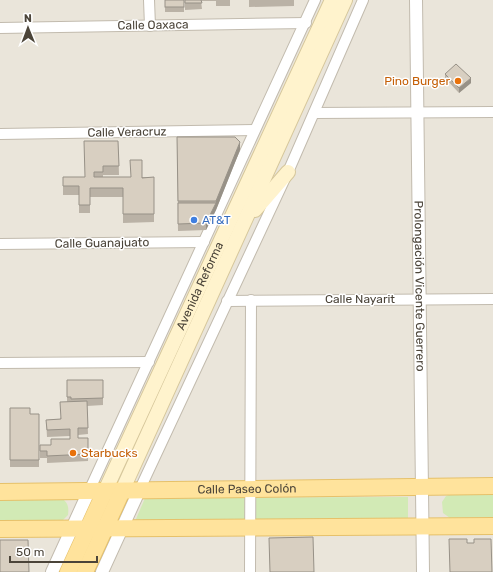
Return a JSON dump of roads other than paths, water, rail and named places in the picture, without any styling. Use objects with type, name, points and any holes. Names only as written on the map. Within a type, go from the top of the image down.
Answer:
[{"type":"main road","name":"Avenida Reforma","points":[[68,572],[81,528],[105,491],[332,0]]},
{"type":"main road","name":"Avenida Reforma","points":[[84,572],[345,0]]},
{"type":"main road","points":[[245,220],[288,172]]},
{"type":"main road","name":"Calle Paseo Colón","points":[[0,492],[493,486]]},
{"type":"main road","points":[[0,529],[493,526]]},
{"type":"street","points":[[149,0],[150,26]]},
{"type":"street","name":"Avenida Reforma","points":[[52,572],[81,528],[89,491],[254,130],[306,23],[315,0]]},
{"type":"street","points":[[102,572],[227,300],[288,172],[363,0]]},
{"type":"street","name":"Prolongación Vicente Guerrero","points":[[416,0],[419,112],[424,572]]},
{"type":"street","name":"Calle Oaxaca","points":[[0,28],[306,23]]},
{"type":"street","points":[[314,113],[493,112]]},
{"type":"street","name":"Calle Veracruz","points":[[0,134],[254,130]]},
{"type":"street","name":"Calle Guanajuato","points":[[0,244],[204,242]]},
{"type":"street","name":"Calle Nayarit","points":[[227,300],[493,299]]},
{"type":"street","points":[[250,572],[249,490],[252,300]]},
{"type":"street","points":[[0,363],[149,362]]},
{"type":"place","name":"Pino Burger","points":[[458,81]]},
{"type":"place","name":"AT&T","points":[[194,220]]},
{"type":"place","name":"Starbucks","points":[[73,453]]}]
